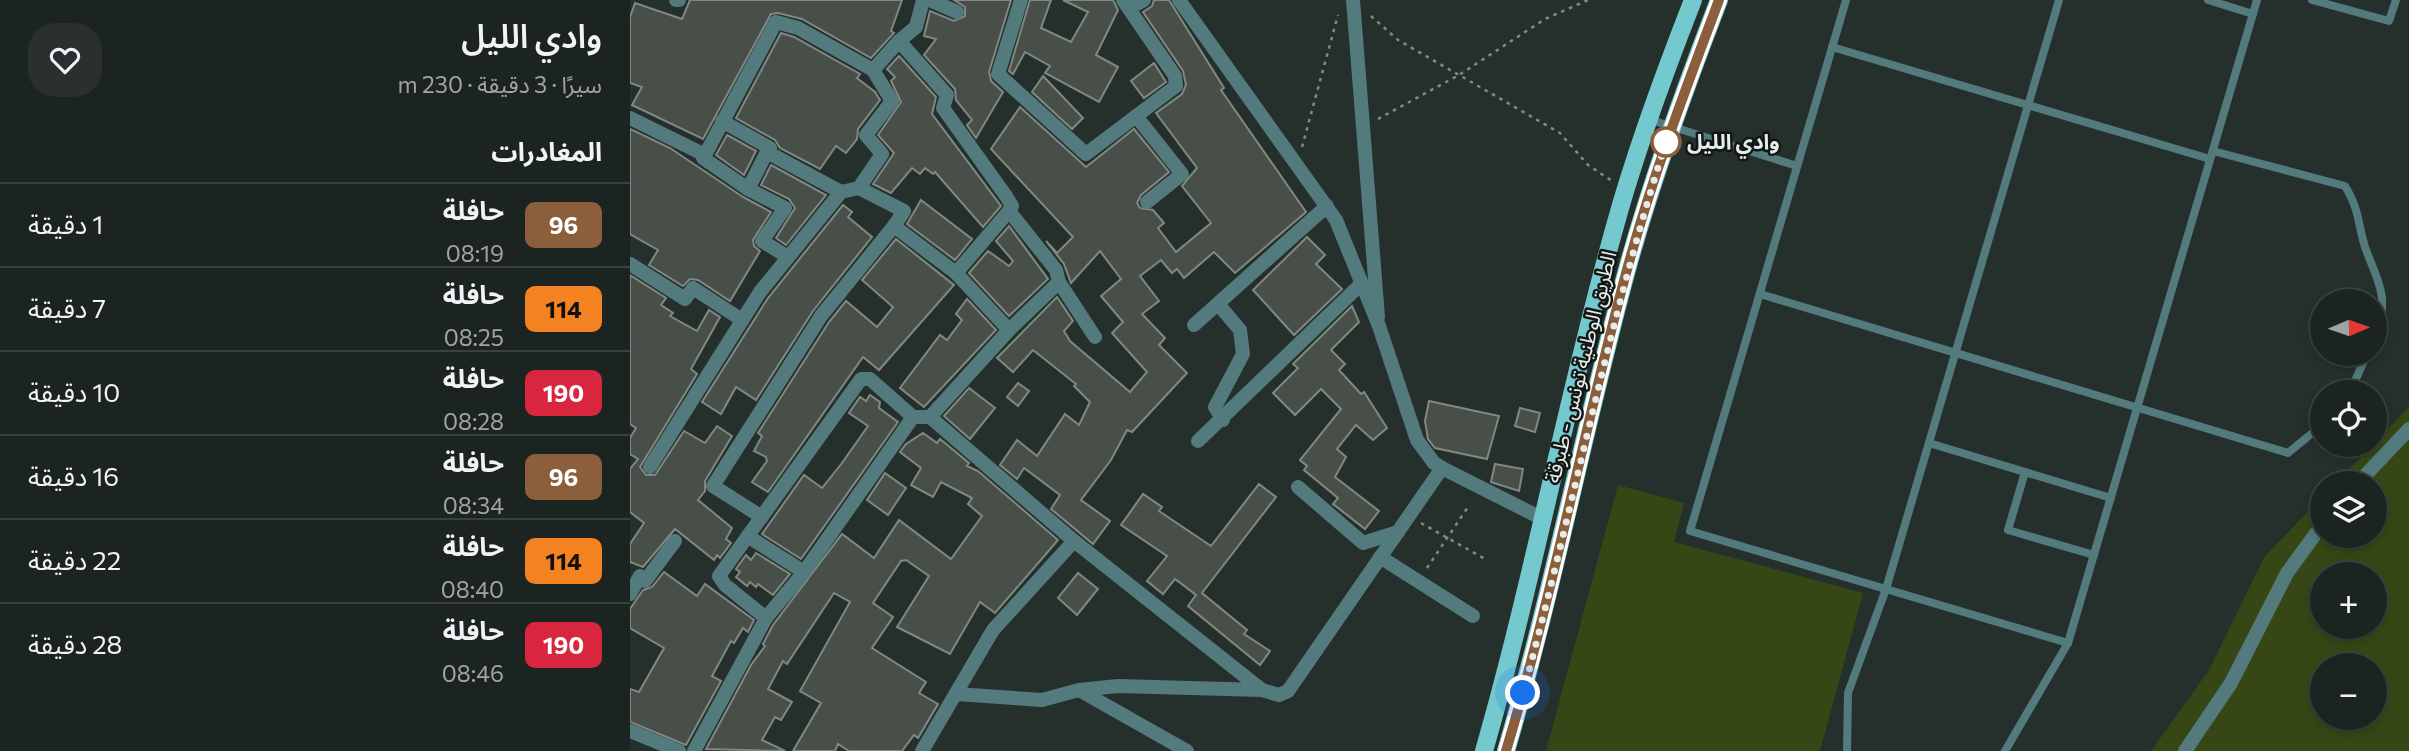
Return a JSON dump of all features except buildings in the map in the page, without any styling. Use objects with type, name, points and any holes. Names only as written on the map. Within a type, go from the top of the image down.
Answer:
[{"type":"main road","name":"الطريق الوطنية تونس - طبرقة","points":[[1484,751],[1515,646],[1543,519],[1626,190],[1648,119],[1693,0]]},
{"type":"main road","name":"الطريق الوطنية تونس - طبرقة","points":[[1506,751],[1546,605],[1629,264],[1671,125],[1719,0]]},
{"type":"street","points":[[873,70],[899,41],[916,27],[923,0]]},
{"type":"street","points":[[930,0],[957,12]]},
{"type":"street","points":[[1021,0],[998,74],[1021,98],[1086,154],[1175,86],[1176,82],[1126,4],[1144,0]]},
{"type":"street","points":[[1179,0],[1336,220],[1360,285],[1379,326],[1418,440],[1434,463],[1543,519]]},
{"type":"street","points":[[1353,0],[1379,326]]},
{"type":"street","points":[[788,257],[762,241],[785,208],[748,189],[703,159],[773,26],[780,21],[873,70],[892,101],[866,135],[882,153],[859,188]]},
{"type":"street","points":[[899,41],[947,95],[943,108],[1012,206],[956,273]]},
{"type":"street","points":[[1136,116],[1182,174],[1147,202]]},
{"type":"street","points":[[630,117],[705,155]]},
{"type":"street","points":[[722,121],[770,148],[748,189]]},
{"type":"street","points":[[767,152],[841,192]]},
{"type":"street","points":[[650,467],[760,292],[841,192],[859,188],[904,211],[821,316],[713,486],[762,517]]},
{"type":"street","points":[[1194,325],[1326,206]]},
{"type":"street","points":[[1009,211],[1056,270],[1059,282],[1095,337]]},
{"type":"street","points":[[894,226],[956,273],[1009,330]]},
{"type":"street","points":[[630,264],[685,299],[693,288],[742,320]]},
{"type":"street","points":[[930,417],[1009,330],[1059,282]]},
{"type":"street","points":[[1198,441],[1223,420],[1360,285]]},
{"type":"street","points":[[1217,304],[1240,330],[1243,354],[1215,407],[1223,420]]},
{"type":"street","points":[[766,618],[725,585],[719,576],[861,379],[870,379],[913,417],[930,417],[1074,541],[1262,690]]},
{"type":"street","points":[[694,751],[766,618],[804,572],[913,417]]},
{"type":"street","points":[[2369,471],[2409,429]]},
{"type":"street","points":[[956,694],[1042,700],[1079,690],[1118,686],[1262,690],[1279,695],[1288,691],[1442,468]]},
{"type":"street","points":[[1298,487],[1363,543],[1398,532]]},
{"type":"street","points":[[749,537],[804,572]]},
{"type":"street","points":[[630,594],[640,576],[645,581],[675,541]]},
{"type":"street","points":[[922,751],[993,630],[1074,541]]},
{"type":"street","points":[[2185,751],[2231,682],[2287,573],[2310,541]]},
{"type":"street","points":[[1380,556],[1473,615]]},
{"type":"street","points":[[1079,690],[1186,751]]},
{"type":"street","points":[[630,731],[679,751]]},
{"type":"lane","points":[[1846,0],[1690,531],[2068,643]]},
{"type":"lane","points":[[1847,751],[1848,694],[1886,589],[2059,0]]},
{"type":"lane","points":[[2207,0],[2253,13]]},
{"type":"lane","points":[[2005,751],[2068,643],[2257,0]]},
{"type":"lane","points":[[2312,0],[2389,21],[2396,0]]},
{"type":"lane","points":[[1832,47],[2211,155],[2345,186],[2358,208],[2365,245],[2383,289]]},
{"type":"lane","points":[[1648,119],[1797,166]]},
{"type":"lane","points":[[1759,294],[2288,453],[2310,435]]},
{"type":"lane","points":[[1929,443],[2111,498]]},
{"type":"lane","points":[[2025,471],[2008,530],[2094,555]]},
{"type":"path","points":[[1296,167],[1335,19],[1353,0],[1398,40],[1560,133],[1588,165],[1626,190]]},
{"type":"path","points":[[1363,128],[1459,75],[1545,19],[1588,0]]},
{"type":"path","points":[[1423,574],[1468,507]]},
{"type":"path","points":[[1409,516],[1485,559]]},
{"type":"green space","points":[[2409,407],[2409,751],[2151,751],[2209,670],[2265,556],[2310,509],[2310,548],[2387,548],[2387,471],[2348,471],[2361,457],[2387,457],[2387,430]]},
{"type":"green space","points":[[1618,485],[1684,503],[1674,542],[1863,593],[1820,751],[1546,751]]},
{"type":"bus line","name":"96","points":[[1506,751],[1546,605],[1598,382],[1629,264],[1671,125],[1719,0]]},
{"type":"place","name":"وادي الليل","points":[[1666,142]]},
{"type":"route","points":[[1523,693],[1604,358],[1666,142]]}]
